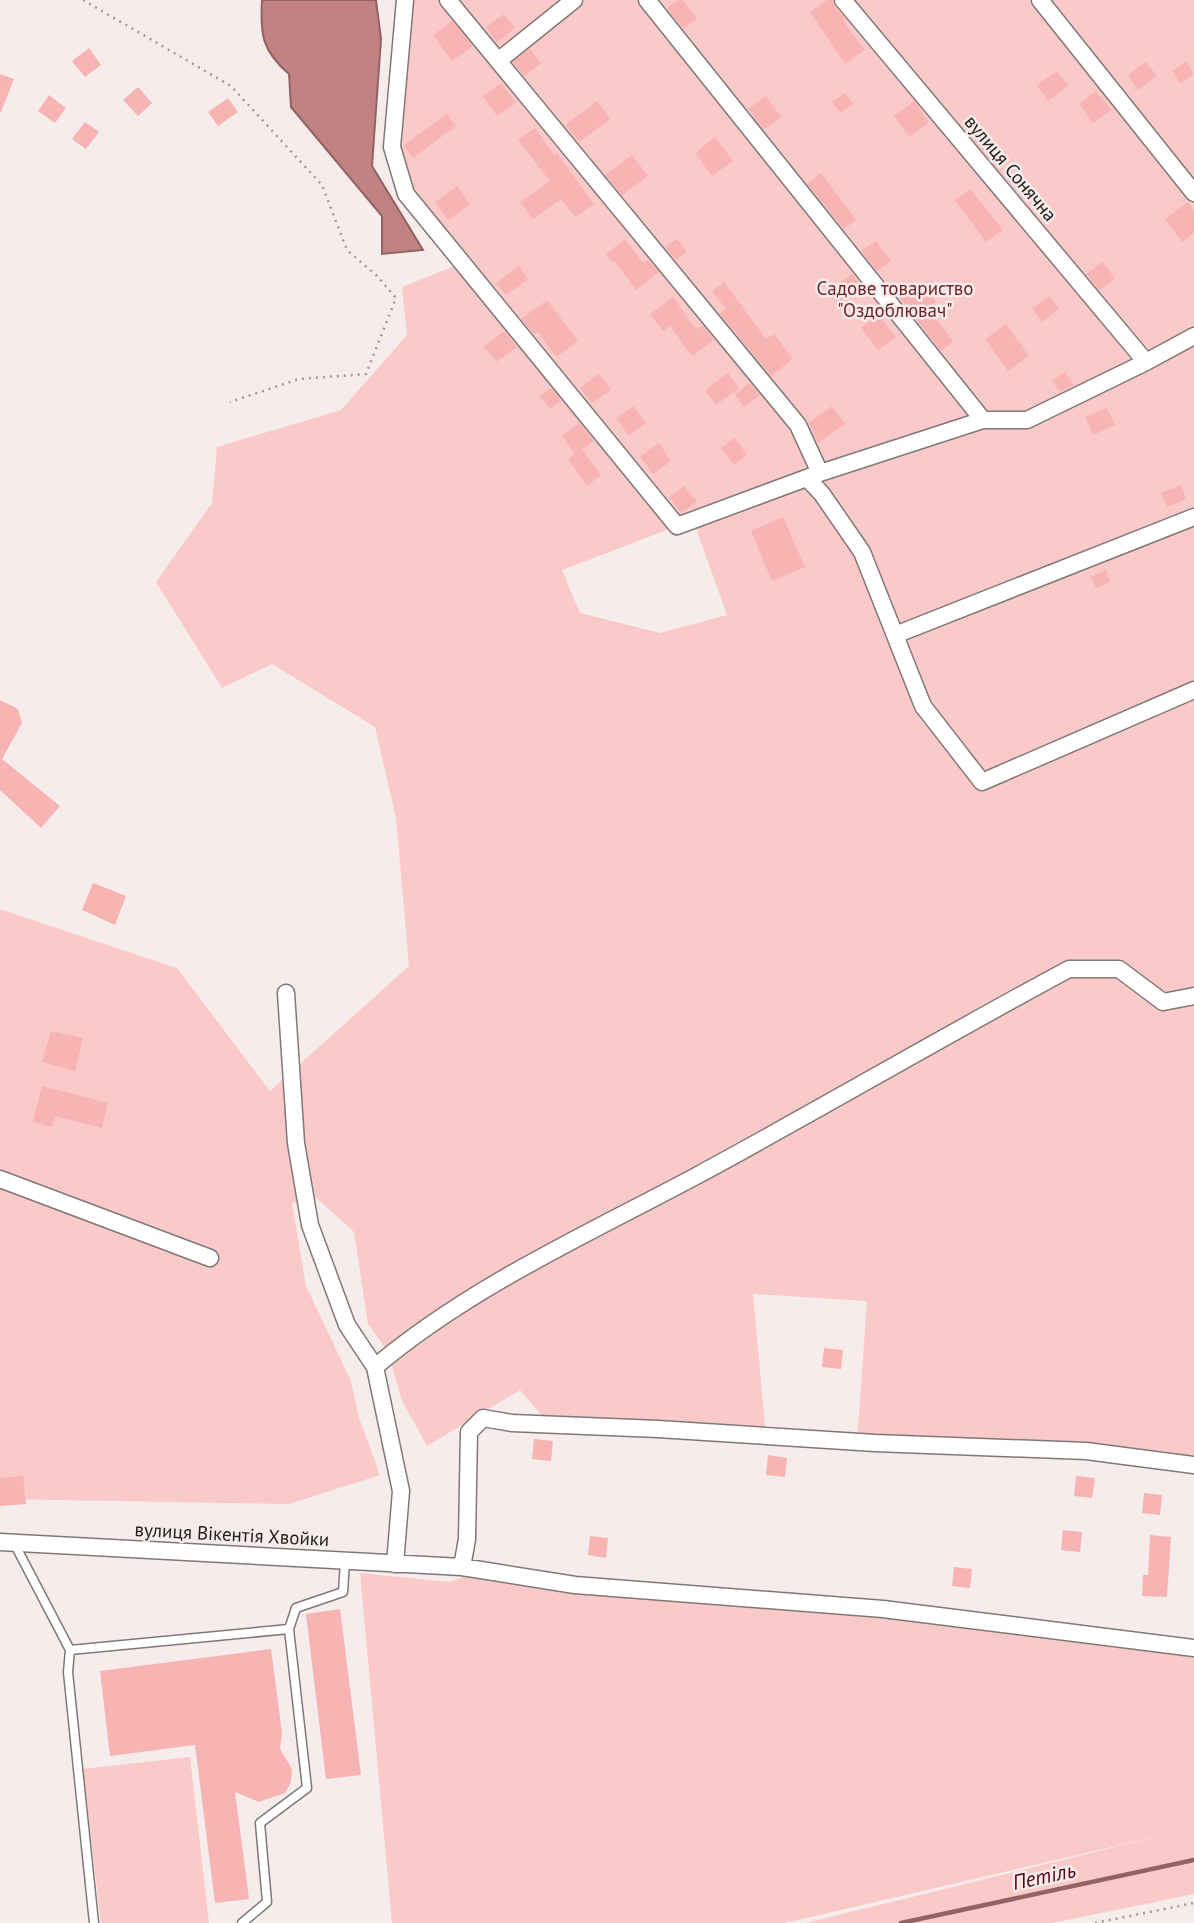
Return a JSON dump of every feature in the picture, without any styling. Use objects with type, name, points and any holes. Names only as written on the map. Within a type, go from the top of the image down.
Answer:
[{"type":"street","points":[[405,0],[392,146],[406,194],[677,526],[813,476],[983,420],[1027,420],[1194,336]]},
{"type":"street","points":[[448,0],[798,425],[813,476],[822,494],[862,552],[923,706],[982,782],[1194,690]]},
{"type":"street","points":[[498,61],[574,0]]},
{"type":"street","points":[[647,0],[983,420]]},
{"type":"street","name":"вулиця Сонячна","points":[[844,0],[1146,362]]},
{"type":"street","points":[[1040,0],[1194,193]]},
{"type":"street","points":[[895,635],[1194,517]]},
{"type":"street","points":[[375,1367],[469,1298],[1069,969],[1119,969],[1163,1002],[1194,996]]},
{"type":"street","points":[[286,993],[296,1143],[310,1225],[347,1325],[375,1367],[401,1491],[396,1563]]},
{"type":"street","points":[[0,1179],[210,1258]]},
{"type":"street","points":[[462,1567],[467,1539],[469,1432],[483,1418],[512,1423],[875,1443],[1086,1451],[1194,1465]]},
{"type":"street","name":"вулиця Вікентія Хвойки","points":[[7,1543],[462,1567],[575,1585],[883,1609],[1194,1648]]},
{"type":"lane","points":[[7,1543],[70,1650],[68,1672],[94,1923]]},
{"type":"lane","points":[[242,1923],[267,1902],[260,1823],[307,1788],[289,1629],[296,1608],[343,1592],[345,1561]]},
{"type":"lane","points":[[70,1650],[289,1629]]},
{"type":"path","points":[[83,0],[231,86],[322,185],[347,250],[377,276],[396,298],[366,374],[299,379],[230,402]]},
{"type":"path","points":[[1095,1923],[1194,1903]]},
{"type":"green space","name":"Садове товариство \"Оздоблювач\"","points":[[405,0],[1194,0],[1194,1465],[857,1442],[867,1301],[753,1294],[766,1436],[550,1425],[520,1390],[427,1446],[402,1401],[388,1352],[368,1324],[354,1232],[312,1194],[292,1203],[306,1286],[351,1381],[359,1418],[380,1475],[289,1504],[0,1499],[0,909],[177,968],[270,1091],[409,966],[396,818],[375,727],[272,664],[222,688],[156,582],[212,503],[217,447],[341,410],[407,335],[402,287],[462,263],[406,194],[392,147]],"holes":[[[693,520],[727,615],[660,633],[580,613],[562,570]]]},
{"type":"green space","points":[[485,1569],[1194,1648],[1194,1894],[1052,1923],[806,1923],[1168,1834],[785,1923],[392,1923],[360,1573],[449,1582]]},
{"type":"green space","points":[[190,1757],[209,1923],[101,1923],[83,1769]]},
{"type":"shaded area","points":[[262,0],[376,0],[381,39],[372,166],[423,250],[382,254],[382,216],[291,107],[289,74],[273,58],[265,41]]},
{"type":"building","points":[[678,0],[683,0],[697,19],[683,29],[667,8]]},
{"type":"building","points":[[827,0],[833,0],[845,19],[843,21],[865,50],[845,64],[810,12]]},
{"type":"building","points":[[504,14],[515,28],[497,42],[486,27]]},
{"type":"building","points":[[452,21],[473,46],[452,61],[433,35]]},
{"type":"building","points":[[89,48],[101,65],[85,77],[72,61]]},
{"type":"building","points":[[530,49],[541,63],[524,76],[513,62]]},
{"type":"building","points":[[1186,61],[1194,74],[1181,84],[1172,71]]},
{"type":"building","points":[[1146,62],[1157,76],[1138,90],[1128,75]]},
{"type":"building","points":[[1057,71],[1068,86],[1048,101],[1037,85]]},
{"type":"building","points":[[0,74],[14,79],[1,112],[0,112]]},
{"type":"building","points":[[501,83],[516,103],[497,116],[483,96]]},
{"type":"building","points":[[138,87],[152,103],[138,116],[123,100]]},
{"type":"building","points":[[1096,91],[1111,110],[1093,123],[1079,104]]},
{"type":"building","points":[[845,93],[853,104],[841,113],[832,102]]},
{"type":"building","points":[[49,95],[66,108],[55,123],[38,111]]},
{"type":"building","points":[[766,96],[781,117],[764,130],[748,109]]},
{"type":"building","points":[[228,98],[238,112],[218,126],[208,112]]},
{"type":"building","points":[[597,101],[610,119],[579,142],[565,125]]},
{"type":"building","points":[[914,101],[929,122],[909,137],[894,116]]},
{"type":"building","points":[[447,114],[456,126],[413,158],[404,145]]},
{"type":"building","points":[[85,122],[99,132],[86,149],[72,139]]},
{"type":"building","points":[[979,125],[994,145],[984,152],[968,133]]},
{"type":"building","points":[[535,128],[594,204],[575,217],[561,199],[533,219],[520,202],[550,181],[518,140]]},
{"type":"building","points":[[715,137],[733,161],[712,176],[695,153]]},
{"type":"building","points":[[632,155],[648,176],[622,195],[605,175]]},
{"type":"building","points":[[821,173],[856,220],[844,229],[807,184]]},
{"type":"building","points":[[457,186],[470,204],[448,220],[435,202]]},
{"type":"building","points":[[970,189],[1003,230],[986,242],[955,200]]},
{"type":"building","points":[[1188,202],[1194,210],[1194,233],[1182,242],[1165,219]]},
{"type":"building","points":[[625,239],[643,263],[648,260],[659,272],[636,290],[606,254]]},
{"type":"building","points":[[677,239],[687,252],[676,260],[665,247]]},
{"type":"building","points":[[876,241],[891,261],[877,271],[861,251]]},
{"type":"building","points":[[1103,262],[1115,279],[1100,290],[1086,274]]},
{"type":"building","points":[[519,266],[528,279],[506,295],[496,283]]},
{"type":"building","points":[[852,274],[860,283],[856,286],[858,289],[837,304],[828,291]]},
{"type":"building","points":[[724,282],[766,339],[774,334],[793,359],[771,376],[720,314],[726,309],[712,291]]},
{"type":"building","points":[[921,282],[936,302],[928,307],[953,342],[941,351],[899,297]]},
{"type":"building","points":[[1050,296],[1059,309],[1042,322],[1032,308]]},
{"type":"building","points":[[673,297],[696,329],[703,326],[714,340],[692,356],[670,326],[663,331],[650,314]]},
{"type":"building","points":[[547,300],[578,341],[556,357],[538,332],[534,334],[521,319]]},
{"type":"building","points":[[879,315],[896,337],[878,350],[861,328]]},
{"type":"building","points":[[1006,324],[1029,356],[1008,371],[985,339]]},
{"type":"building","points":[[504,331],[517,347],[496,362],[484,346]]},
{"type":"building","points":[[1065,372],[1074,385],[1060,392],[1052,381]]},
{"type":"building","points":[[728,373],[739,388],[716,405],[705,390]]},
{"type":"building","points":[[599,374],[611,390],[592,403],[580,388]]},
{"type":"building","points":[[750,383],[760,395],[744,407],[735,394]]},
{"type":"building","points":[[551,388],[561,401],[550,409],[540,396]]},
{"type":"building","points":[[633,406],[646,423],[629,436],[616,418]]},
{"type":"building","points":[[832,406],[845,424],[818,443],[809,423]]},
{"type":"building","points":[[1107,408],[1115,425],[1093,435],[1085,417]]},
{"type":"building","points":[[580,423],[594,441],[575,454],[562,436]]},
{"type":"building","points":[[735,438],[747,455],[734,465],[721,448]]},
{"type":"building","points":[[659,443],[671,461],[653,474],[640,457]]},
{"type":"building","points":[[582,449],[601,475],[587,486],[568,459]]},
{"type":"building","points":[[1181,485],[1186,499],[1167,507],[1161,493]]},
{"type":"building","points":[[684,486],[697,502],[681,513],[669,497]]},
{"type":"building","points":[[783,517],[805,567],[772,581],[751,531]]},
{"type":"building","points":[[1106,570],[1110,582],[1096,588],[1091,577]]},
{"type":"building","points":[[0,700],[18,709],[22,723],[2,759],[60,806],[41,828],[0,790]]},
{"type":"building","points":[[93,883],[126,896],[115,925],[82,910]]},
{"type":"building","points":[[51,1031],[83,1038],[75,1071],[42,1062]]},
{"type":"building","points":[[42,1086],[108,1103],[102,1128],[55,1116],[52,1127],[33,1122]]},
{"type":"building","points":[[824,1348],[843,1350],[841,1369],[822,1367]]},
{"type":"building","points":[[534,1439],[553,1441],[551,1461],[532,1459]]},
{"type":"building","points":[[768,1455],[787,1458],[785,1477],[766,1475]]},
{"type":"building","points":[[23,1476],[26,1504],[0,1506],[0,1478]]},
{"type":"building","points":[[1076,1476],[1095,1478],[1092,1498],[1074,1496]]},
{"type":"building","points":[[1144,1493],[1162,1495],[1160,1515],[1142,1513]]},
{"type":"building","points":[[1063,1530],[1082,1532],[1080,1552],[1061,1550]]},
{"type":"building","points":[[1150,1535],[1171,1537],[1167,1597],[1142,1596],[1143,1575],[1148,1575]]},
{"type":"building","points":[[590,1536],[608,1538],[606,1558],[588,1555]]},
{"type":"building","points":[[954,1567],[972,1569],[970,1588],[952,1586]]},
{"type":"building","points":[[340,1609],[361,1775],[326,1779],[306,1614]]},
{"type":"building","points":[[271,1649],[282,1733],[280,1749],[292,1769],[291,1782],[285,1793],[259,1802],[235,1792],[249,1899],[215,1903],[195,1745],[110,1756],[100,1671]]},
{"type":"waterway","name":"Петіль","points":[[901,1923],[1194,1860]]}]
